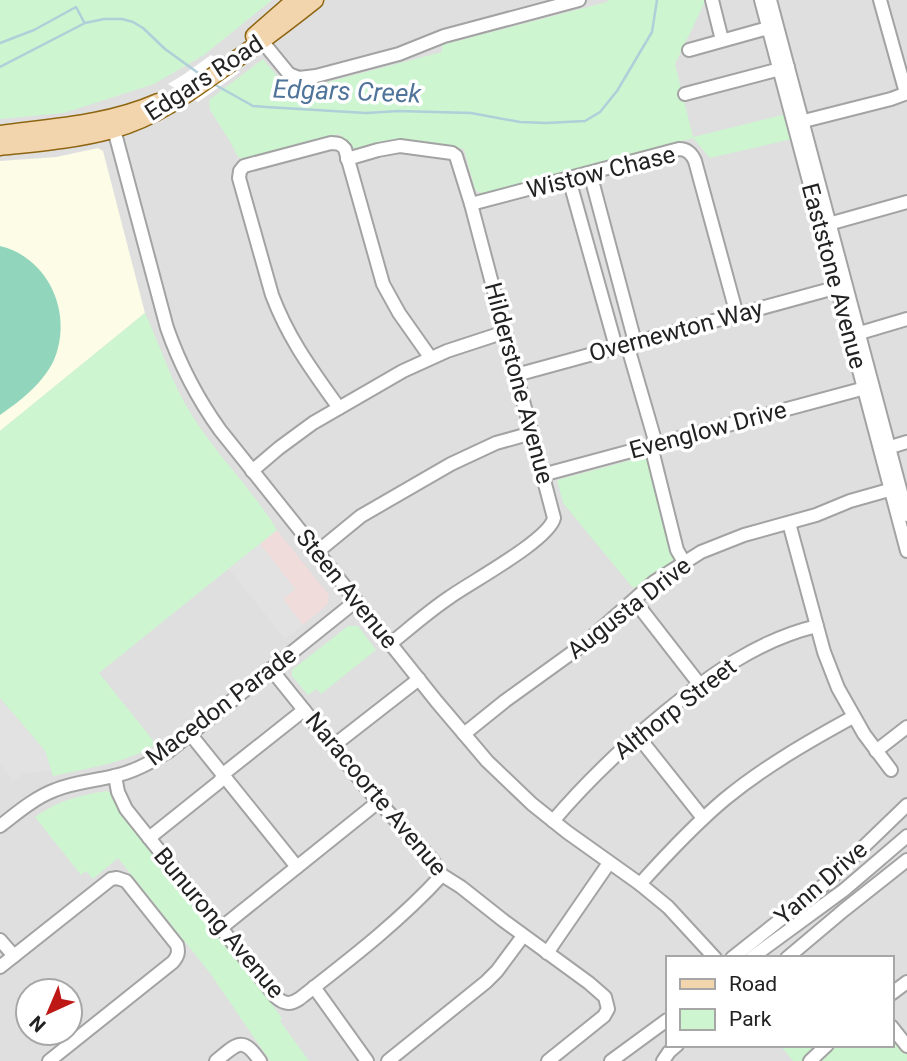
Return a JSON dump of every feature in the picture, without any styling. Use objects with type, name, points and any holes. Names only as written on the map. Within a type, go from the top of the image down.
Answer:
[{"type":"main road","name":"Edgars Road","points":[[225,63],[295,0]]},
{"type":"main road","name":"Edgars Road","points":[[0,148],[45,144],[112,123],[183,93],[262,41],[315,0]]},
{"type":"main road","name":"Edgars Road","points":[[0,134],[112,123]]},
{"type":"street","points":[[262,41],[289,74],[299,78],[316,76],[399,54],[444,36],[579,0]]},
{"type":"street","points":[[712,0],[722,40]]},
{"type":"street","name":"Eaststone Avenue","points":[[761,0],[768,28],[784,68]]},
{"type":"street","name":"Eaststone Avenue","points":[[770,0],[797,122],[895,488],[907,551]]},
{"type":"street","points":[[797,122],[907,93],[880,0]]},
{"type":"street","points":[[689,50],[768,28]]},
{"type":"street","points":[[685,94],[784,68]]},
{"type":"street","name":"Steen Avenue","points":[[112,123],[164,319],[190,383],[205,408],[252,471],[464,734],[511,784],[553,821],[668,906],[713,956]]},
{"type":"street","points":[[339,408],[301,354],[279,313],[239,174],[241,168],[248,164],[331,143],[342,146],[383,284],[399,313],[430,357]]},
{"type":"street","name":"Hilderstone Avenue","points":[[347,159],[400,146],[454,154],[458,160],[554,518],[549,529],[511,558],[435,607],[390,644]]},
{"type":"street","name":"Wistow Chase","points":[[471,204],[679,149],[685,150],[695,161],[737,315]]},
{"type":"street","points":[[590,173],[626,345]]},
{"type":"street","points":[[569,179],[626,345],[654,445],[677,550],[684,562]]},
{"type":"street","points":[[825,225],[907,202]]},
{"type":"street","name":"Overnewton Way","points":[[516,375],[841,287]]},
{"type":"street","points":[[854,334],[907,319]]},
{"type":"street","points":[[252,471],[297,433],[430,357],[505,332]]},
{"type":"street","name":"Evenglow Drive","points":[[542,475],[868,387]]},
{"type":"street","points":[[317,552],[361,516],[452,464],[496,443],[532,433]]},
{"type":"street","points":[[885,448],[907,442]]},
{"type":"street","name":"Eaststone Avenue","points":[[895,488],[907,515]]},
{"type":"street","name":"Augusta Drive","points":[[464,734],[584,644],[654,582],[684,562],[715,545],[895,488]]},
{"type":"street","points":[[789,523],[831,671],[853,717],[891,769]]},
{"type":"street","points":[[634,600],[700,685]]},
{"type":"street","name":"Macedon Parade","points":[[0,826],[40,796],[69,785],[115,776],[150,762],[191,735],[356,601]]},
{"type":"street","name":"Althorp Street","points":[[553,821],[582,788],[637,735],[700,685],[745,654],[789,634],[817,626]]},
{"type":"street","name":"Naracoorte Avenue","points":[[271,669],[378,802],[442,875],[605,997],[608,1009],[604,1016],[548,1061]]},
{"type":"street","points":[[333,746],[419,679]]},
{"type":"street","points":[[149,838],[304,710]]},
{"type":"street","points":[[640,884],[677,843],[726,798],[760,773],[853,717]]},
{"type":"street","points":[[876,751],[907,727]]},
{"type":"street","points":[[191,735],[297,867]]},
{"type":"street","points":[[637,735],[703,818]]},
{"type":"street","name":"Bunurong Avenue","points":[[115,776],[120,799],[149,838],[281,1001],[286,1003],[292,1003],[314,987],[405,913],[442,875]]},
{"type":"street","points":[[221,928],[378,802]]},
{"type":"street","name":"Yann Drive","points":[[735,956],[824,885],[907,805]]},
{"type":"street","name":"Yann Drive","points":[[754,956],[844,890],[907,836]]},
{"type":"street","points":[[789,956],[907,860]]},
{"type":"street","points":[[547,953],[609,863]]},
{"type":"street","points":[[0,967],[111,879],[117,878],[126,881],[173,939],[178,950],[173,962],[49,1061]]},
{"type":"street","points":[[388,1061],[486,982],[523,936]]},
{"type":"street","points":[[0,940],[13,956]]},
{"type":"street","points":[[314,987],[367,1061]]},
{"type":"street","points":[[611,1061],[666,1019]]},
{"type":"street","points":[[893,1028],[907,1046]]},
{"type":"street","points":[[216,1061],[234,1046],[244,1045],[249,1046],[260,1061]]},
{"type":"street","points":[[663,1061],[675,1047]]},
{"type":"street","points":[[810,1061],[825,1047]]},
{"type":"shaded area","points":[[0,0],[907,0],[907,1061],[0,1061]]},
{"type":"shaded area","points":[[98,148],[103,151],[145,313],[0,431],[0,161],[56,157]]},
{"type":"shaded area","points":[[277,530],[329,595],[328,604],[303,625],[283,599],[295,589],[260,544]]},
{"type":"shaded area","points":[[260,544],[295,589],[283,599],[303,625],[285,639],[229,569]]},
{"type":"shaded area","points":[[0,698],[45,751],[51,770],[23,774],[13,781],[0,764]]},
{"type":"green space","points":[[0,0],[272,0],[204,55],[154,84],[64,113],[0,119]]},
{"type":"green space","points":[[608,0],[706,0],[675,64],[693,137],[786,114],[792,139],[710,158],[693,138],[483,194],[475,190],[464,149],[407,140],[356,151],[339,134],[244,160],[238,157],[210,110],[209,100],[263,59],[288,89],[320,84],[442,52],[442,45]]},
{"type":"green space","points":[[0,246],[32,263],[44,276],[59,308],[61,326],[53,362],[43,378],[0,415]]},
{"type":"green space","points":[[145,313],[185,404],[213,446],[277,530],[99,673],[156,744],[119,761],[53,776],[45,751],[0,698],[0,431]]},
{"type":"green space","points":[[650,457],[676,555],[674,560],[637,588],[632,587],[563,503],[557,480]]},
{"type":"green space","points":[[348,626],[358,626],[376,650],[321,694],[317,689],[308,695],[292,676],[292,670]]},
{"type":"green space","points":[[106,791],[112,793],[117,805],[234,952],[282,1018],[280,1021],[309,1061],[270,1061],[210,973],[118,858],[93,879],[86,871],[81,875],[35,817],[69,800]]},
{"type":"green space","points":[[893,1028],[907,1046],[907,1061],[793,1061],[782,1047],[893,1047]]},
{"type":"pier","points":[[211,55],[240,72],[198,102],[168,84],[183,75]]},
{"type":"waterway","name":"Edgars Creek","points":[[212,83],[253,106],[366,113],[471,113],[520,122],[585,121],[600,112],[617,91],[652,32],[657,0]]},
{"type":"waterway","points":[[0,43],[34,30],[76,7],[84,22]]},
{"type":"waterway","name":"Edgars Creek","points":[[0,67],[85,23],[122,19],[143,28],[165,49],[201,75]]}]
